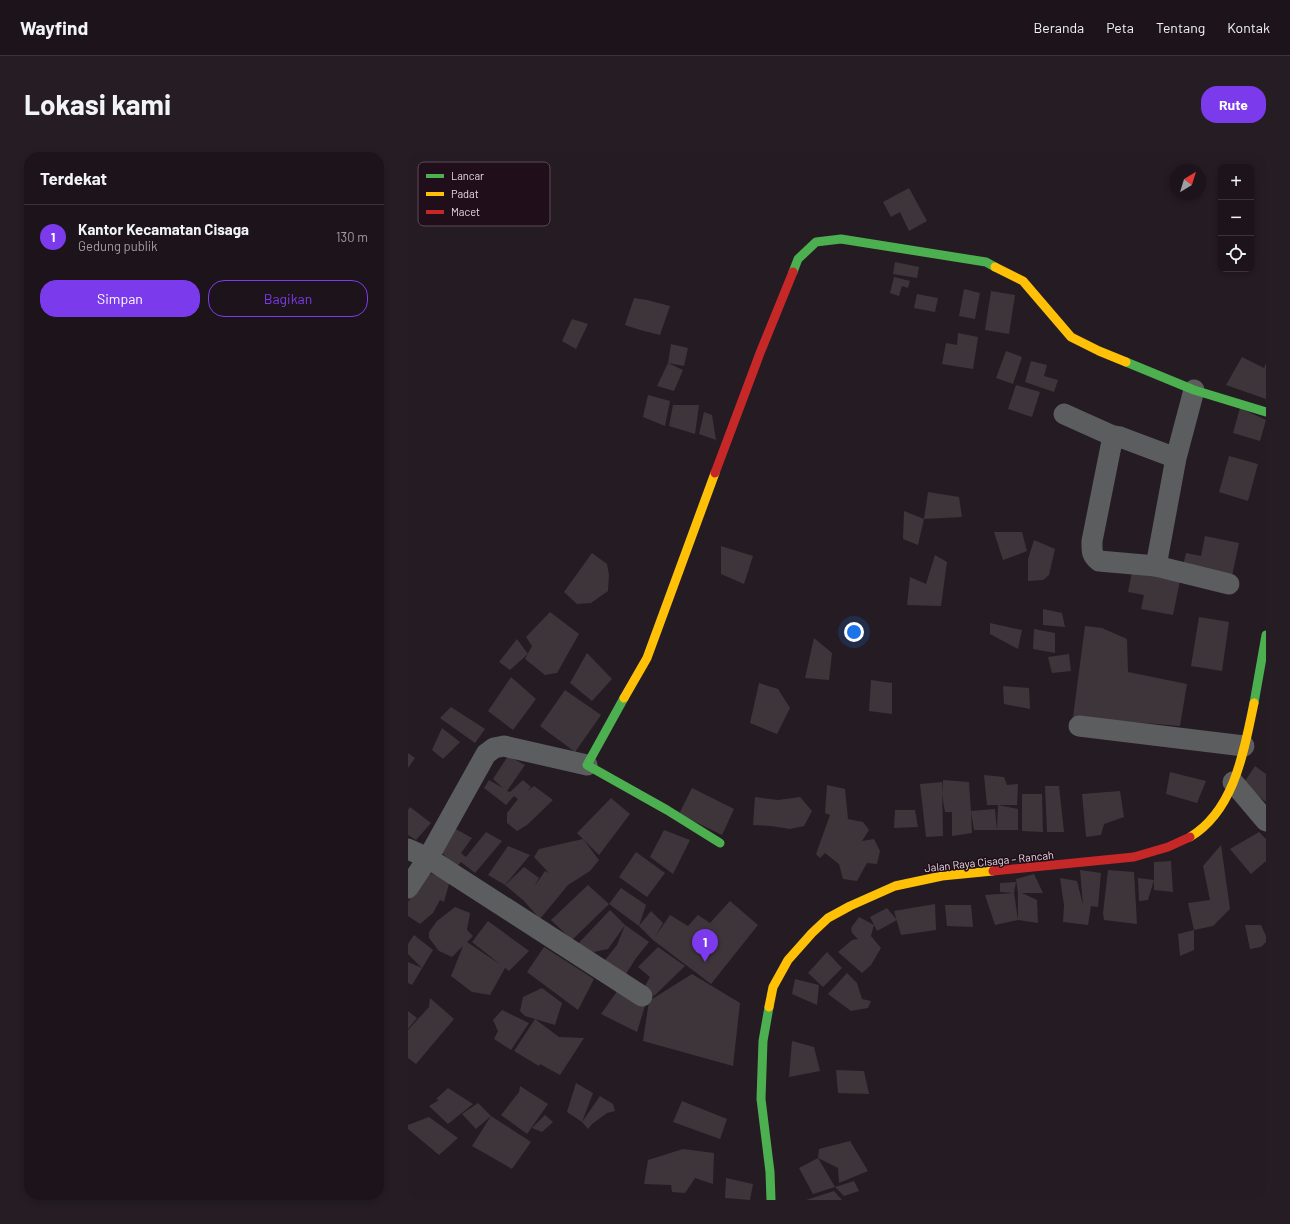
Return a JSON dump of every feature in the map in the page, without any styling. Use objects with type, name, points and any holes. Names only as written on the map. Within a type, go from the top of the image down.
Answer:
[{"type":"street","points":[[587,765],[646,658],[760,353],[798,259],[816,242],[841,239],[986,262],[1023,281],[1071,337],[1099,351],[1194,390],[1266,412]]},
{"type":"street","points":[[1156,566],[1176,458],[1194,390]]},
{"type":"street","points":[[1064,414],[1113,436],[1120,437],[1176,458]]},
{"type":"street","points":[[1113,436],[1092,541],[1093,555],[1099,560],[1156,566],[1229,584]]},
{"type":"street","name":"Jalan Raya Cisaga – Rancah","points":[[771,1200],[770,1172],[761,1099],[763,1041],[773,986],[788,960],[812,933],[828,918],[850,906],[895,886],[942,876],[1134,858],[1179,843],[1200,831],[1217,813],[1233,782],[1248,733],[1264,657],[1266,635]]},
{"type":"street","points":[[1079,726],[1244,746]]},
{"type":"street","points":[[408,888],[428,858],[486,754],[494,748],[504,746],[587,765],[667,810],[720,843]]},
{"type":"street","points":[[1233,782],[1266,821]]},
{"type":"street","points":[[408,849],[428,858],[642,996]]},
{"type":"building","points":[[909,188],[927,221],[909,231],[900,212],[891,217],[883,202]]},
{"type":"building","points":[[895,262],[919,267],[917,278],[893,274]]},
{"type":"building","points":[[894,277],[910,281],[908,288],[902,286],[899,296],[890,293]]},
{"type":"building","points":[[964,289],[980,293],[975,319],[959,316]]},
{"type":"building","points":[[991,291],[1015,295],[1009,334],[985,330]]},
{"type":"building","points":[[917,294],[938,298],[935,312],[914,308]]},
{"type":"building","points":[[634,298],[670,306],[660,335],[625,325]]},
{"type":"building","points":[[572,319],[588,324],[576,349],[562,341]]},
{"type":"building","points":[[958,333],[978,337],[973,369],[942,364],[946,343],[957,345]]},
{"type":"building","points":[[671,344],[688,348],[684,366],[668,363]]},
{"type":"building","points":[[1006,351],[1022,357],[1013,384],[996,378]]},
{"type":"building","points":[[1242,357],[1264,368],[1266,363],[1266,399],[1226,385]]},
{"type":"building","points":[[1031,361],[1047,365],[1044,376],[1058,380],[1054,392],[1025,382]]},
{"type":"building","points":[[668,363],[683,370],[674,391],[657,386]]},
{"type":"building","points":[[1016,385],[1040,392],[1032,417],[1008,409]]},
{"type":"building","points":[[648,395],[670,401],[665,426],[643,417]]},
{"type":"building","points":[[673,405],[699,405],[695,434],[669,426]]},
{"type":"building","points":[[1240,408],[1266,420],[1260,441],[1233,433]]},
{"type":"building","points":[[704,412],[712,415],[716,440],[699,434]]},
{"type":"building","points":[[1229,456],[1258,464],[1248,501],[1219,492]]},
{"type":"building","points":[[928,492],[959,497],[962,517],[924,519]]},
{"type":"building","points":[[904,511],[924,519],[918,545],[903,539]]},
{"type":"building","points":[[994,532],[1022,532],[1027,551],[1003,560]]},
{"type":"building","points":[[1205,536],[1239,543],[1231,581],[1182,570],[1186,553],[1201,556]]},
{"type":"building","points":[[1034,540],[1055,549],[1049,575],[1043,580],[1028,581],[1028,559]]},
{"type":"building","points":[[721,546],[753,556],[744,584],[721,574]]},
{"type":"building","points":[[592,553],[607,564],[609,575],[608,591],[591,603],[577,604],[564,592]]},
{"type":"building","points":[[935,555],[947,562],[941,606],[907,605],[910,577],[926,584]]},
{"type":"building","points":[[1132,572],[1180,581],[1173,615],[1141,609],[1144,595],[1128,592]]},
{"type":"building","points":[[1043,609],[1062,613],[1065,627],[1043,625]]},
{"type":"building","points":[[550,612],[579,634],[557,673],[545,675],[525,659],[532,646],[526,637]]},
{"type":"building","points":[[1199,617],[1229,622],[1222,671],[1191,666]]},
{"type":"building","points":[[990,623],[1022,630],[1018,649],[990,634]]},
{"type":"building","points":[[1085,626],[1102,628],[1127,639],[1128,672],[1187,684],[1180,726],[1073,717]]},
{"type":"building","points":[[1034,629],[1055,633],[1055,653],[1033,649]]},
{"type":"building","points":[[814,638],[832,653],[829,680],[805,678]]},
{"type":"building","points":[[517,639],[528,654],[510,670],[499,662]]},
{"type":"building","points":[[587,653],[612,679],[592,701],[570,683]]},
{"type":"building","points":[[1069,654],[1071,671],[1052,673],[1048,657]]},
{"type":"building","points":[[511,677],[536,699],[513,730],[488,711]]},
{"type":"building","points":[[871,680],[892,683],[892,714],[869,711]]},
{"type":"building","points":[[759,683],[778,689],[790,708],[777,734],[750,723]]},
{"type":"building","points":[[1003,686],[1029,688],[1030,709],[1004,704]]},
{"type":"building","points":[[565,690],[601,715],[575,752],[540,726]]},
{"type":"building","points":[[451,707],[485,729],[475,743],[440,718]]},
{"type":"building","points":[[442,728],[460,742],[443,759],[432,750]]},
{"type":"building","points":[[408,753],[415,758],[408,768]]},
{"type":"building","points":[[508,756],[525,765],[507,791],[510,792],[523,780],[531,787],[527,791],[534,786],[553,800],[527,825],[517,831],[507,823],[507,813],[518,799],[514,796],[506,805],[484,788],[489,780],[503,788],[493,779]]},
{"type":"building","points":[[1255,766],[1266,774],[1266,802],[1243,784]]},
{"type":"building","points":[[1170,772],[1206,781],[1197,803],[1166,794]]},
{"type":"building","points":[[984,775],[1004,777],[1007,785],[1018,784],[1017,805],[987,805]]},
{"type":"building","points":[[943,780],[969,782],[972,833],[952,836],[952,812],[945,812],[942,794]]},
{"type":"building","points":[[942,782],[943,836],[926,837],[920,784]]},
{"type":"building","points":[[827,785],[845,789],[848,819],[863,822],[869,830],[862,841],[874,839],[880,851],[877,864],[867,863],[857,881],[843,879],[839,864],[825,853],[820,858],[816,854],[830,815],[825,813]]},
{"type":"building","points":[[1045,786],[1059,786],[1064,832],[1047,832]]},
{"type":"building","points":[[692,788],[734,809],[722,835],[679,814]]},
{"type":"building","points":[[1120,791],[1124,817],[1104,824],[1101,835],[1086,837],[1082,794]]},
{"type":"building","points":[[1022,794],[1042,794],[1043,832],[1022,831]]},
{"type":"building","points":[[755,797],[778,800],[800,797],[812,811],[804,826],[790,829],[753,825]]},
{"type":"building","points":[[611,798],[630,814],[599,855],[577,833]]},
{"type":"building","points":[[998,805],[1018,809],[1018,830],[997,830]]},
{"type":"building","points":[[410,807],[431,823],[416,840],[408,835],[408,810]]},
{"type":"building","points":[[995,809],[997,830],[974,830],[971,811]]},
{"type":"building","points":[[895,810],[915,810],[918,827],[894,828]]},
{"type":"building","points":[[454,828],[472,838],[461,853],[466,857],[486,832],[502,841],[475,873],[461,862],[456,867],[441,852]]},
{"type":"building","points":[[664,830],[690,840],[673,874],[650,857]]},
{"type":"building","points":[[1259,832],[1266,839],[1266,861],[1251,874],[1230,849]]},
{"type":"building","points":[[583,839],[599,860],[590,871],[568,885],[540,919],[524,901],[505,885],[524,867],[539,878],[534,887],[545,871],[549,873],[534,857],[539,849]]},
{"type":"building","points":[[1221,845],[1230,909],[1213,926],[1194,930],[1188,903],[1210,900],[1203,866]]},
{"type":"building","points":[[508,846],[530,855],[505,885],[488,875]]},
{"type":"building","points":[[636,852],[665,873],[647,897],[619,877]]},
{"type":"building","points":[[1171,861],[1173,892],[1154,890],[1154,862]]},
{"type":"building","points":[[1080,870],[1101,873],[1098,907],[1091,906],[1088,925],[1063,922],[1064,905],[1060,878],[1077,881],[1083,905]]},
{"type":"building","points":[[1108,870],[1134,872],[1137,924],[1104,920],[1103,913]]},
{"type":"building","points":[[429,873],[450,880],[444,902],[440,900],[433,913],[420,924],[408,916],[408,902],[418,886]]},
{"type":"building","points":[[1034,874],[1043,893],[1022,893],[1037,900],[1038,923],[1018,920],[1018,893],[1016,879]]},
{"type":"building","points":[[1138,878],[1154,880],[1148,900],[1139,901]]},
{"type":"building","points":[[1016,882],[1014,893],[1000,892],[1000,883]]},
{"type":"building","points":[[588,885],[609,904],[572,940],[551,920]]},
{"type":"building","points":[[621,888],[646,905],[639,926],[609,904]]},
{"type":"building","points":[[1014,893],[1018,920],[995,925],[985,895]]},
{"type":"building","points":[[730,901],[758,925],[711,984],[653,940],[639,926],[651,911],[663,923],[655,937],[670,915],[688,926],[698,915],[710,923]]},
{"type":"building","points":[[935,904],[936,930],[901,935],[894,911]]},
{"type":"building","points":[[945,905],[971,905],[973,927],[947,926]]},
{"type":"building","points":[[455,907],[470,913],[467,930],[473,936],[467,942],[501,965],[472,942],[488,921],[529,951],[509,971],[505,968],[490,995],[472,992],[451,976],[463,946],[452,957],[439,951],[429,938],[429,932],[437,921]]},
{"type":"building","points":[[887,908],[897,920],[877,931],[870,917]]},
{"type":"building","points":[[610,910],[625,925],[608,949],[594,952],[575,947]]},
{"type":"building","points":[[859,917],[874,925],[871,936],[881,948],[871,965],[862,973],[838,952],[852,940],[858,939],[852,933],[851,928]]},
{"type":"building","points":[[625,925],[649,942],[636,958],[626,974],[605,960],[617,945]]},
{"type":"building","points":[[1245,925],[1261,925],[1266,936],[1266,942],[1261,947],[1250,949]]},
{"type":"building","points":[[1194,930],[1194,950],[1180,956],[1178,934]]},
{"type":"building","points":[[414,935],[433,950],[412,985],[408,983],[408,962],[422,968],[408,954],[408,944]]},
{"type":"building","points":[[544,947],[594,979],[578,1010],[527,972]]},
{"type":"building","points":[[658,947],[685,966],[654,996],[645,986],[650,977],[638,967]]},
{"type":"building","points":[[827,952],[842,968],[823,987],[808,973]]},
{"type":"building","points":[[847,973],[857,983],[862,999],[871,1001],[868,1008],[851,1011],[828,994]]},
{"type":"building","points":[[692,974],[740,1003],[733,1066],[643,1041],[649,1001]]},
{"type":"building","points":[[795,979],[819,985],[817,1005],[792,994]]},
{"type":"building","points":[[542,988],[562,1003],[555,1025],[525,1016],[520,1011],[523,997]]},
{"type":"building","points":[[618,990],[645,1006],[637,1032],[601,1014]]},
{"type":"building","points":[[430,998],[454,1019],[416,1064],[408,1058],[408,1030],[429,1007]]},
{"type":"building","points":[[502,1010],[529,1023],[511,1050],[494,1039],[498,1031],[493,1020]]},
{"type":"building","points":[[408,1011],[417,1018],[408,1029]]},
{"type":"building","points":[[535,1019],[559,1037],[584,1038],[560,1075],[540,1064],[539,1066],[514,1051]]},
{"type":"building","points":[[792,1041],[814,1047],[820,1071],[789,1077]]},
{"type":"building","points":[[836,1070],[864,1071],[869,1094],[838,1093]]},
{"type":"building","points":[[576,1083],[593,1093],[582,1122],[567,1112]]},
{"type":"building","points":[[520,1086],[548,1104],[527,1134],[501,1115],[519,1092]]},
{"type":"building","points":[[448,1088],[473,1104],[448,1124],[429,1106],[439,1100],[436,1099]]},
{"type":"building","points":[[600,1096],[613,1104],[615,1111],[607,1113],[592,1124],[588,1129],[582,1122]]},
{"type":"building","points":[[682,1101],[727,1119],[720,1139],[673,1122]]},
{"type":"building","points":[[478,1103],[491,1116],[476,1129],[462,1114]]},
{"type":"building","points":[[545,1115],[553,1122],[542,1132],[532,1128]]},
{"type":"building","points":[[491,1116],[531,1142],[512,1169],[472,1146]]},
{"type":"building","points":[[429,1117],[458,1138],[439,1155],[408,1129],[408,1125]]},
{"type":"building","points":[[850,1141],[868,1171],[839,1183],[838,1168],[818,1158],[819,1149]]},
{"type":"building","points":[[683,1149],[714,1153],[713,1184],[695,1178],[685,1193],[672,1192],[671,1185],[644,1184],[648,1160]]},
{"type":"building","points":[[818,1158],[835,1187],[813,1194],[799,1168]]},
{"type":"building","points":[[726,1178],[753,1184],[750,1200],[725,1198]]},
{"type":"building","points":[[854,1181],[859,1191],[844,1196],[835,1187]]},
{"type":"building","points":[[834,1191],[842,1200],[806,1200]]},
{"type":"traffic: fast","points":[[793,272],[798,259],[816,242],[841,239],[986,262],[995,267]]},
{"type":"traffic: fast","points":[[1126,362],[1194,390],[1266,412]]},
{"type":"traffic: fast","points":[[1254,703],[1266,635]]},
{"type":"traffic: fast","points":[[624,698],[587,765],[667,810],[720,843]]},
{"type":"traffic: fast","points":[[769,1007],[763,1041],[761,1099],[770,1172],[771,1200]]},
{"type":"traffic: slow","points":[[995,267],[1023,281],[1071,337],[1126,362]]},
{"type":"traffic: slow","points":[[624,698],[647,658],[715,473]]},
{"type":"traffic: slow","points":[[1190,837],[1205,825],[1218,811],[1227,795],[1235,778],[1241,759],[1254,703]]},
{"type":"traffic: slow","points":[[769,1007],[773,987],[788,960],[812,933],[828,918],[850,906],[895,886],[942,876],[993,871]]},
{"type":"traffic: jam","points":[[715,473],[760,353],[793,272]]},
{"type":"traffic: jam","points":[[993,871],[1134,857],[1168,847],[1190,837]]},
{"type":"place","name":"Kantor Kecamatan Cisaga","points":[[705,962]]}]
